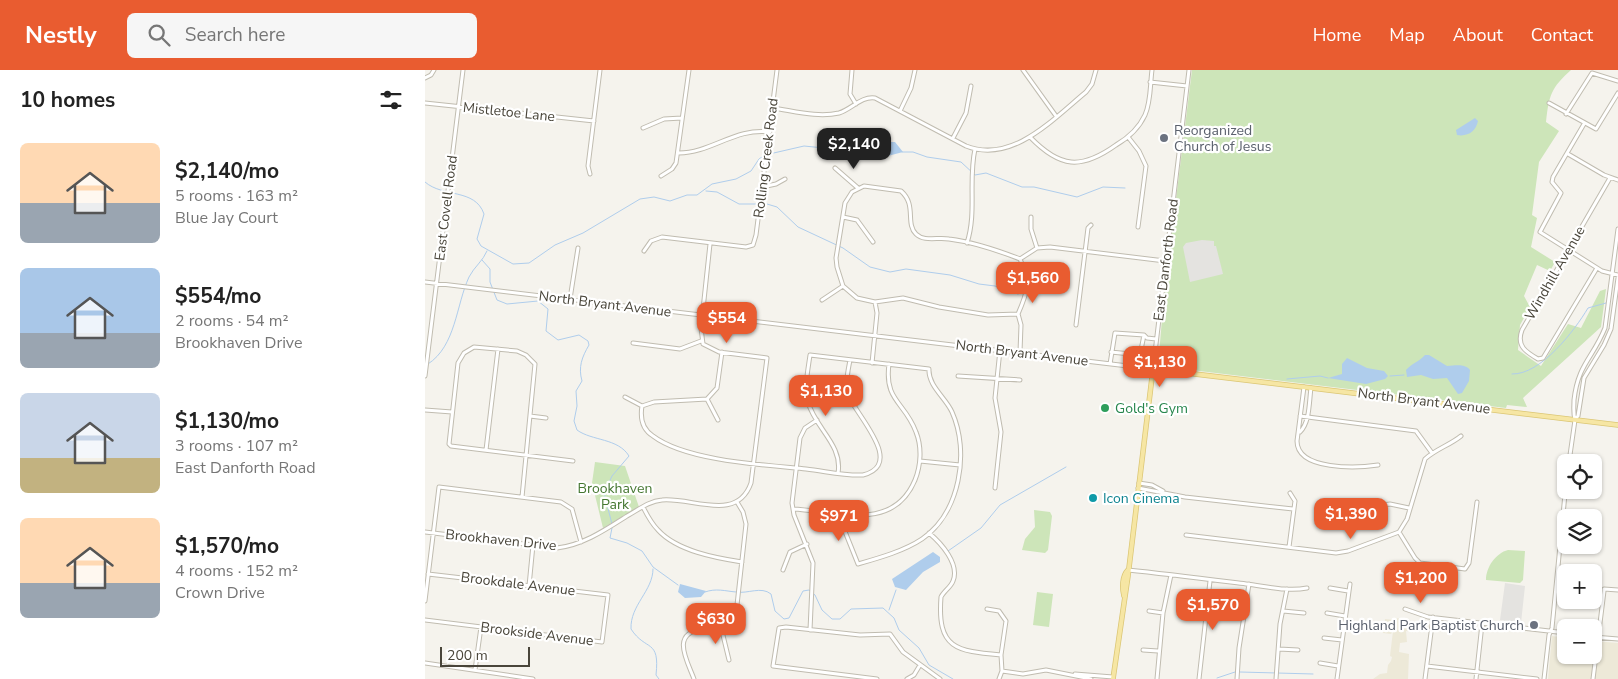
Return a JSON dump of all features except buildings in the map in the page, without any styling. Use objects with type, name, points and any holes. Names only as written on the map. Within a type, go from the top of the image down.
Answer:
[{"type":"main road","name":"North Bryant Avenue","points":[[1153,369],[1618,426]]},
{"type":"main road","name":"East Danforth Road","points":[[1113,678],[1124,596],[1123,581],[1127,570],[1153,369]]},
{"type":"street","points":[[425,78],[431,75],[433,70]]},
{"type":"street","name":"East Covell Road","points":[[425,376],[463,70]]},
{"type":"street","points":[[590,174],[588,166],[600,70]]},
{"type":"street","points":[[661,176],[672,169],[679,153],[689,70]]},
{"type":"street","name":"Rolling Creek Road","points":[[709,244],[746,247],[753,245],[756,235],[777,70]]},
{"type":"street","points":[[852,70],[851,94],[857,104]]},
{"type":"street","points":[[900,111],[911,88],[915,70]]},
{"type":"street","points":[[1023,70],[1056,116]]},
{"type":"street","points":[[773,108],[823,115],[845,111],[867,98],[875,98],[975,149],[1003,150],[1030,137],[1086,92],[1092,84],[1096,70]]},
{"type":"street","points":[[1030,137],[1045,153],[1069,162],[1098,158],[1128,137],[1145,115],[1152,70]]},
{"type":"street","name":"East Danforth Road","points":[[1153,369],[1189,70]]},
{"type":"street","points":[[1566,114],[1592,73],[1618,81]]},
{"type":"street","points":[[1150,82],[1187,86]]},
{"type":"street","points":[[953,138],[966,113],[971,86]]},
{"type":"street","points":[[1549,104],[1595,129],[1618,93]]},
{"type":"street","name":"Mistletoe Lane","points":[[425,103],[593,121]]},
{"type":"street","points":[[643,128],[664,119],[682,118]]},
{"type":"street","points":[[1575,420],[1579,416],[1584,378],[1604,345],[1611,329],[1618,277],[1597,268],[1567,251],[1540,232],[1560,195],[1561,190],[1552,180],[1584,124]]},
{"type":"street","points":[[679,153],[702,149],[746,132],[770,132]]},
{"type":"street","points":[[1128,137],[1139,151],[1145,166],[1138,227]]},
{"type":"street","points":[[967,243],[972,224],[971,170],[975,149]]},
{"type":"street","points":[[1567,154],[1610,178],[1618,180]]},
{"type":"street","points":[[835,168],[858,188]]},
{"type":"street","name":"Windhill Avenue","points":[[1597,268],[1543,358],[1538,360],[1524,350],[1520,342],[1520,334],[1610,178]]},
{"type":"street","points":[[762,187],[777,184],[785,179]]},
{"type":"street","points":[[1018,314],[988,315],[939,307],[903,298],[875,302],[857,298],[843,286],[836,258],[848,197],[858,188],[872,186],[901,192],[910,203],[913,230],[919,236],[967,243],[1005,252],[1020,259],[1026,271],[1028,283],[1026,298],[1018,314],[1021,325],[1020,352]]},
{"type":"street","points":[[843,216],[857,220],[873,242]]},
{"type":"street","points":[[1031,217],[1031,229],[1037,248]]},
{"type":"street","points":[[1075,325],[1088,228],[1091,225]]},
{"type":"street","points":[[1570,454],[1575,420],[1573,415],[1577,378],[1605,328],[1618,228]]},
{"type":"street","points":[[644,251],[651,241],[662,237],[709,244],[701,341],[707,348],[722,352],[767,358],[749,490],[737,502],[747,524],[736,611],[730,623],[721,627],[692,631],[684,638],[684,653],[694,679]]},
{"type":"street","points":[[1020,259],[1037,248],[1050,247],[1165,262]]},
{"type":"street","points":[[570,299],[578,248]]},
{"type":"street","name":"North Bryant Avenue","points":[[425,282],[1153,369]]},
{"type":"street","points":[[822,300],[843,286]]},
{"type":"street","points":[[872,363],[877,313],[875,302]]},
{"type":"street","points":[[1110,364],[1115,333],[1144,335],[1147,338],[1157,339]]},
{"type":"street","points":[[1111,352],[1140,356],[1144,335]]},
{"type":"street","points":[[633,343],[679,349],[701,341]]},
{"type":"street","points":[[522,498],[526,456],[535,364],[526,355],[517,351],[474,348],[465,352],[458,364],[449,441],[451,446],[526,456],[573,461]]},
{"type":"street","points":[[486,450],[498,349]]},
{"type":"street","points":[[995,488],[1001,432],[995,398],[1000,350]]},
{"type":"street","points":[[625,397],[642,406],[654,402],[707,400],[717,388],[722,352]]},
{"type":"street","points":[[838,473],[838,456],[817,420],[807,398],[810,355],[929,369],[932,382],[956,422],[961,447],[957,483],[950,502],[929,534],[913,544],[858,564],[844,529],[843,515]]},
{"type":"street","points":[[642,406],[641,418],[643,426],[660,441],[701,454],[754,463],[838,473],[868,474],[876,466],[880,455],[875,436],[848,394],[850,360]]},
{"type":"street","points":[[793,509],[843,515],[875,515],[893,507],[909,492],[920,461],[916,431],[887,385],[889,364]]},
{"type":"street","points":[[958,376],[1020,380]]},
{"type":"street","points":[[1303,387],[1297,441],[1299,450],[1322,464],[1344,468],[1378,465]]},
{"type":"street","points":[[1299,433],[1304,428],[1307,417],[1311,388]]},
{"type":"street","points":[[707,400],[718,420]]},
{"type":"street","points":[[425,410],[452,412]]},
{"type":"street","points":[[530,416],[546,418]]},
{"type":"street","points":[[1301,416],[1411,430],[1420,434],[1432,453]]},
{"type":"street","points":[[810,630],[813,571],[807,544],[793,509],[796,468],[802,432],[817,420]]},
{"type":"street","points":[[1186,535],[1341,553],[1399,532],[1407,519],[1423,464],[1432,453],[1451,444],[1461,436]]},
{"type":"street","points":[[920,461],[960,465]]},
{"type":"street","points":[[1139,483],[1152,484],[1166,492]]},
{"type":"street","points":[[425,601],[439,487],[561,502],[569,506],[581,542]]},
{"type":"street","points":[[1138,488],[1185,496],[1293,509]]},
{"type":"street","points":[[1289,547],[1295,501],[1291,494]]},
{"type":"street","points":[[1544,679],[1551,631],[1564,499]]},
{"type":"street","name":"Brookhaven Drive","points":[[425,532],[557,548],[581,542],[643,507],[661,500],[722,506],[737,502]]},
{"type":"street","points":[[1399,532],[1420,563],[1465,569],[1469,562],[1477,502]]},
{"type":"street","points":[[1336,511],[1390,504],[1409,508]]},
{"type":"street","points":[[643,507],[659,531],[672,540],[714,557],[743,562]]},
{"type":"street","points":[[929,534],[937,540],[947,554],[954,575],[941,600],[943,624],[948,642],[957,648],[1001,656]]},
{"type":"street","points":[[783,570],[787,555],[807,544]]},
{"type":"street","points":[[529,586],[533,545]]},
{"type":"street","points":[[1127,570],[1287,589],[1307,588]]},
{"type":"street","name":"Brookdale Avenue","points":[[428,574],[608,595]]},
{"type":"street","points":[[1157,679],[1158,651],[1163,613],[1171,575]]},
{"type":"street","points":[[1199,679],[1210,581]]},
{"type":"street","points":[[1237,679],[1241,629],[1249,584]]},
{"type":"street","points":[[1337,679],[1349,584]]},
{"type":"street","points":[[1330,588],[1348,590]]},
{"type":"street","points":[[1277,675],[1287,589]]},
{"type":"street","points":[[1599,619],[1604,589],[1618,590]]},
{"type":"street","name":"Brookside Avenue","points":[[425,620],[602,642],[608,595]]},
{"type":"street","points":[[987,609],[1003,614],[1006,621],[1001,656],[1002,671],[999,679]]},
{"type":"street","points":[[1405,609],[1433,618],[1557,632]]},
{"type":"street","points":[[1149,611],[1163,613]]},
{"type":"street","points":[[1283,611],[1304,613]]},
{"type":"street","points":[[1327,614],[1345,616]]},
{"type":"street","points":[[1425,679],[1433,618]]},
{"type":"street","points":[[1476,679],[1482,624]]},
{"type":"street","points":[[475,670],[481,627]]},
{"type":"street","points":[[721,627],[729,660]]},
{"type":"street","points":[[877,679],[773,666],[779,628],[860,635],[890,634],[903,652],[940,679]]},
{"type":"street","points":[[1324,638],[1342,640]]},
{"type":"street","points":[[1602,638],[1618,640]]},
{"type":"street","points":[[1279,649],[1298,650]]},
{"type":"street","points":[[1143,650],[1158,651]]},
{"type":"street","points":[[1320,663],[1338,666]]},
{"type":"street","points":[[425,664],[533,679]]},
{"type":"street","points":[[1593,679],[1594,664]]},
{"type":"street","points":[[907,679],[920,665]]},
{"type":"street","points":[[1427,666],[1537,679]]},
{"type":"street","points":[[1002,671],[1023,674],[1046,670],[1113,678]]},
{"type":"street","points":[[1072,674],[1091,679]]},
{"type":"shaded area","points":[[1202,240],[1214,241],[1223,274],[1190,282],[1183,247],[1186,243]]},
{"type":"shaded area","points":[[1167,355],[1194,359],[1192,367],[1165,364]]},
{"type":"shaded area","points":[[1505,583],[1525,586],[1521,623],[1500,620]]},
{"type":"shaded area","points":[[1394,618],[1406,619],[1406,621],[1419,621],[1417,632],[1406,631],[1407,642],[1400,643],[1399,652],[1409,654],[1408,679],[1373,679],[1380,674],[1387,673],[1392,657],[1390,656],[1393,631],[1391,634],[1383,633],[1385,619],[1394,620]]},
{"type":"shaded area","points":[[1552,636],[1557,637],[1557,664],[1602,664],[1602,642],[1618,643],[1618,679],[1548,679]]},
{"type":"green space","points":[[1192,70],[1571,70],[1555,87],[1548,105],[1546,122],[1559,131],[1539,162],[1532,215],[1537,218],[1531,247],[1555,262],[1550,271],[1537,265],[1524,296],[1530,307],[1520,325],[1518,350],[1541,366],[1568,324],[1581,328],[1600,291],[1606,289],[1601,327],[1523,398],[1527,407],[1507,405],[1506,408],[1158,366],[1164,296]]},
{"type":"green space","name":"Brookhaven Park","points":[[595,462],[625,466],[639,507],[603,528],[592,483]]},
{"type":"green space","points":[[1034,510],[1050,512],[1052,516],[1048,550],[1045,553],[1022,550],[1025,539],[1035,527]]},
{"type":"green space","points":[[1508,550],[1525,551],[1523,580],[1520,583],[1486,580],[1486,575],[1492,561],[1499,554]]},
{"type":"green space","points":[[1037,592],[1053,594],[1049,627],[1033,625]]},
{"type":"water","points":[[1475,118],[1478,121],[1473,130],[1465,135],[1457,135],[1456,130]]},
{"type":"water","points":[[870,132],[879,134],[886,142],[895,142],[903,152],[884,157],[866,152]]},
{"type":"water","points":[[1425,355],[1429,355],[1447,366],[1462,366],[1470,370],[1469,381],[1462,393],[1458,394],[1447,378],[1433,379],[1421,375],[1407,377],[1406,370]]},
{"type":"water","points":[[1347,358],[1367,368],[1384,371],[1388,376],[1385,379],[1366,384],[1328,378],[1342,374],[1342,364]]},
{"type":"water","points":[[933,552],[940,557],[940,562],[923,572],[906,590],[895,587],[892,579]]},
{"type":"water","points":[[680,584],[706,591],[701,597],[685,598],[678,592]]},
{"type":"waterway","points":[[425,182],[432,187],[474,200],[480,206],[484,214],[477,239],[481,246],[513,264],[529,263],[555,245],[583,233],[640,199],[654,197],[670,201],[687,195],[697,195],[712,184],[736,179],[751,171],[759,159],[765,155],[804,146],[824,148],[849,142],[869,143]]},
{"type":"waterway","points":[[902,152],[913,152],[927,157],[961,162],[975,175],[986,173],[1022,187],[1034,187],[1077,197],[1103,187],[1125,188]]},
{"type":"waterway","points":[[706,191],[717,192],[739,204],[767,204],[777,207],[798,227],[843,248],[870,267],[890,272],[906,269],[950,275],[979,284],[995,286],[1018,294]]},
{"type":"waterway","points":[[428,364],[437,356],[450,336],[469,277],[487,251]]},
{"type":"waterway","points":[[482,260],[490,269],[490,282],[497,300],[507,304],[538,301],[548,309],[546,331],[558,340],[579,335],[588,341],[589,345],[581,367],[582,381],[576,391],[577,406],[574,421],[577,430],[583,434],[612,443],[624,450],[629,456],[612,476],[604,493],[612,524]]},
{"type":"waterway","points":[[1512,374],[1523,372],[1545,359],[1566,339],[1588,308],[1606,303]]},
{"type":"waterway","points":[[1390,376],[1404,375]]},
{"type":"waterway","points":[[1287,379],[1320,376],[1328,378]]},
{"type":"waterway","points":[[948,551],[981,528],[1000,505],[1066,467]]},
{"type":"waterway","points":[[612,528],[610,538],[627,543],[642,551],[653,567],[678,585]]},
{"type":"waterway","points":[[653,569],[649,584],[634,613],[631,629],[654,650],[657,663],[656,675],[659,679]]},
{"type":"waterway","points":[[705,592],[717,590],[741,592],[759,590],[767,592],[771,594],[775,611],[784,619],[789,618],[803,591],[809,590],[815,595],[822,610],[832,619],[840,619],[851,609],[883,608],[894,618],[899,630],[919,648],[929,665],[953,679]]},
{"type":"waterway","points":[[889,610],[896,590]]},
{"type":"waterway","points":[[1217,678],[1235,672]]},
{"type":"waterway","points":[[1240,672],[1313,674]]},
{"type":"place","name":"Reorganized Church of Jesus","points":[[1164,138]]},
{"type":"place","name":"Gold's Gym","points":[[1105,408]]},
{"type":"place","name":"Icon Cinema","points":[[1093,498]]},
{"type":"place","name":"Highland Park Baptist Church","points":[[1534,625]]}]
